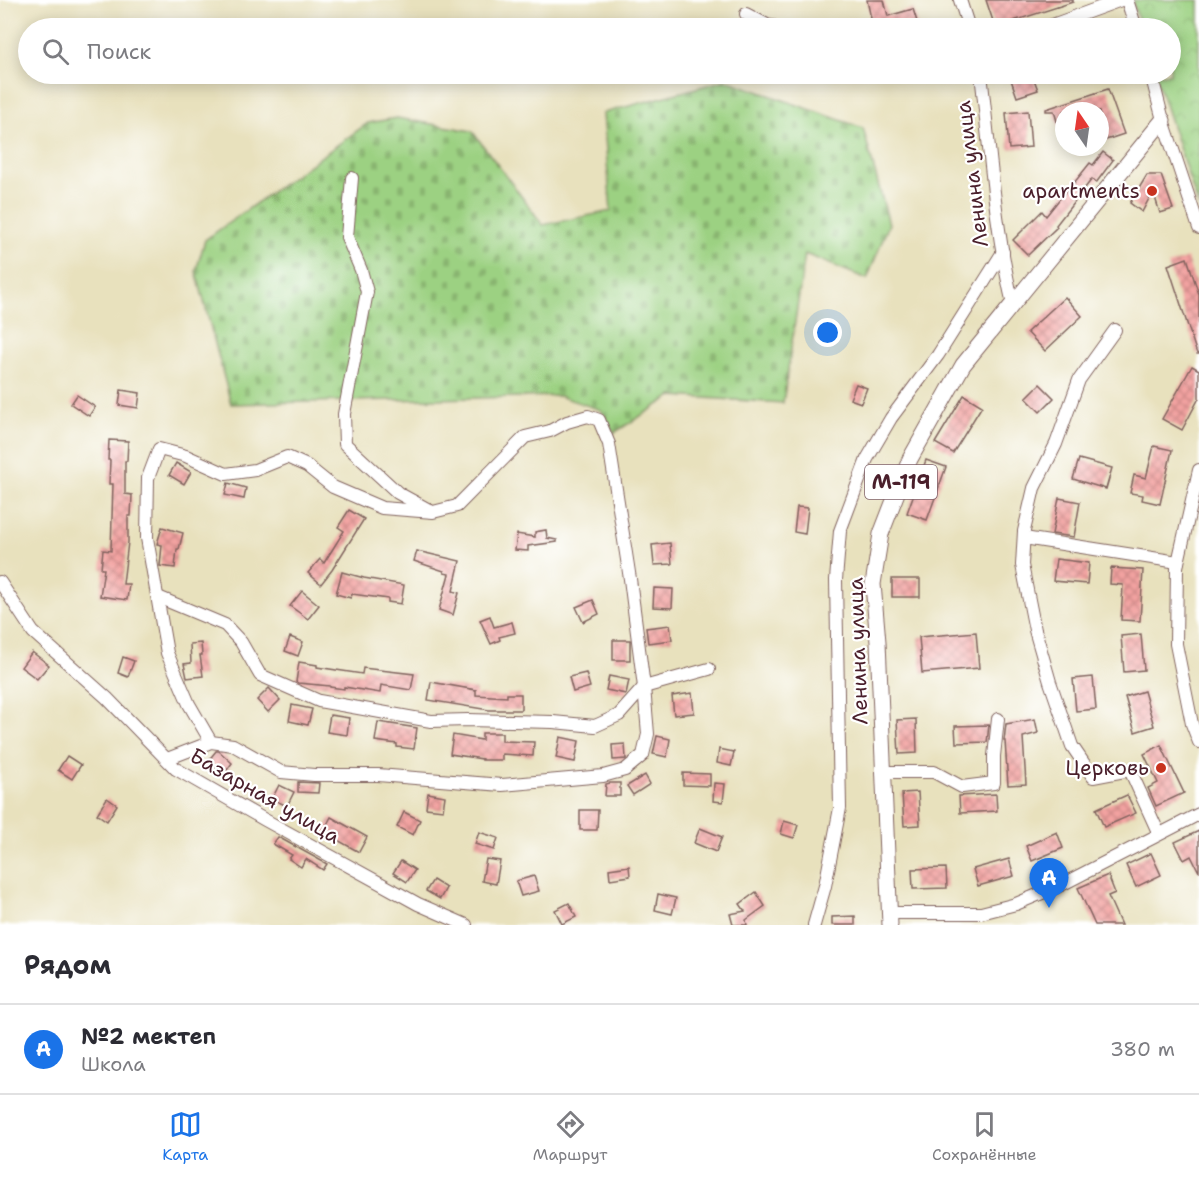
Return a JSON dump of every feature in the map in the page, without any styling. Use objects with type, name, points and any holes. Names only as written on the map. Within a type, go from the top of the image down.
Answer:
[{"type":"main road","name":"Ленина улица","points":[[889,919],[878,642],[873,585],[880,534],[910,459],[963,365],[1163,120]]},
{"type":"street","points":[[960,0],[966,18]]},
{"type":"street","points":[[1072,18],[1121,0]]},
{"type":"street","points":[[1127,0],[1133,18]]},
{"type":"street","points":[[746,14],[754,18]]},
{"type":"street","name":"Ленина улица","points":[[982,84],[998,225],[1013,304]]},
{"type":"street","points":[[1153,84],[1199,228]]},
{"type":"street","points":[[352,178],[347,237],[361,270],[367,292],[344,414],[345,444],[398,493],[433,512]]},
{"type":"street","points":[[814,925],[825,886],[840,808],[836,580],[840,531],[867,459],[891,418],[938,355],[1003,252]]},
{"type":"street","points":[[1115,330],[1079,380],[1056,444],[1034,488],[1024,538],[1022,565],[1035,630],[1072,746],[1093,777],[1130,770],[1159,834]]},
{"type":"street","points":[[167,759],[211,742],[233,745],[281,772],[314,775],[378,775],[502,785],[603,776],[625,770],[643,754],[648,734],[630,579],[609,444],[599,420],[588,416],[567,422],[550,431],[525,437],[457,506],[433,512],[382,508],[333,487],[307,466],[287,458],[255,470],[226,474],[186,456],[159,449],[148,478],[147,538],[167,653],[189,704],[211,742]]},
{"type":"street","points":[[1199,470],[1178,562],[1176,644],[1192,724],[1199,742]]},
{"type":"street","points":[[1024,538],[1178,562]]},
{"type":"street","name":"Базарная улица","points":[[0,582],[33,632],[106,698],[176,769],[418,904],[466,925]]},
{"type":"street","points":[[158,597],[225,625],[241,642],[260,675],[319,701],[431,721],[500,721],[595,726],[619,715],[644,687],[709,669]]},
{"type":"street","points":[[884,772],[934,772],[962,787],[994,783],[998,719]]},
{"type":"street","points":[[889,919],[981,914],[1016,903],[1061,885],[1199,814]]},
{"type":"green space","points":[[1132,0],[1199,0],[1199,208],[1158,84],[1181,84],[1181,18],[1138,18]]},
{"type":"green space","points":[[711,84],[737,84],[863,128],[889,224],[867,279],[805,254],[783,403],[672,396],[614,433],[601,410],[559,396],[231,404],[196,271],[205,240],[368,123],[397,118],[472,131],[543,225],[611,211],[603,113]]},
{"type":"building","points":[[867,0],[884,0],[888,16],[913,9],[916,18],[871,18]]},
{"type":"building","points":[[986,0],[1073,0],[1073,2],[1023,18],[992,18]]},
{"type":"building","points":[[1012,84],[1036,84],[1038,90],[1017,97]]},
{"type":"building","points":[[1108,89],[1124,134],[1109,139],[1109,102],[1068,102]]},
{"type":"building","points":[[1055,106],[1055,114],[1054,111],[1046,111]]},
{"type":"building","points":[[1028,111],[1031,147],[1009,149],[1006,113]]},
{"type":"building","points":[[1100,156],[1108,156],[1113,160],[1096,183],[1092,179],[1056,225],[1057,227],[1028,255],[1013,240],[1042,211],[1046,216],[1090,163],[1093,165]]},
{"type":"building","points":[[1147,175],[1161,175],[1173,209],[1160,213],[1153,191],[1142,212],[1130,203]]},
{"type":"building","points":[[1187,258],[1199,294],[1199,354],[1197,354],[1168,265]]},
{"type":"building","points":[[1065,297],[1082,316],[1045,351],[1027,332]]},
{"type":"building","points":[[1192,366],[1199,370],[1199,398],[1182,430],[1162,419]]},
{"type":"building","points":[[856,384],[867,388],[861,403],[850,399]]},
{"type":"building","points":[[1040,384],[1054,398],[1040,412],[1026,398]]},
{"type":"building","points":[[121,390],[140,393],[138,408],[119,405]]},
{"type":"building","points":[[77,395],[95,407],[89,416],[71,404]]},
{"type":"building","points":[[964,395],[982,406],[953,453],[935,443]]},
{"type":"building","points":[[109,440],[128,441],[127,461],[125,461],[125,494],[132,495],[131,516],[128,516],[128,542],[123,584],[129,584],[127,600],[100,596],[104,569],[101,569],[103,550],[111,551],[113,484],[109,484]]},
{"type":"building","points":[[1154,446],[1172,450],[1160,504],[1142,500],[1143,495],[1130,493],[1134,475],[1146,478]]},
{"type":"building","points":[[1079,459],[1112,468],[1106,489],[1073,479]]},
{"type":"building","points":[[926,460],[946,467],[927,520],[907,513]]},
{"type":"building","points":[[176,463],[191,472],[184,484],[169,475]]},
{"type":"building","points":[[228,483],[246,488],[244,499],[225,495]]},
{"type":"building","points":[[1059,498],[1080,502],[1074,537],[1052,534]]},
{"type":"building","points":[[797,507],[808,508],[805,534],[794,532]]},
{"type":"building","points":[[349,510],[364,519],[321,584],[308,573],[320,559],[324,563],[344,531],[338,527]]},
{"type":"building","points":[[162,527],[183,533],[179,549],[177,549],[175,568],[160,566],[162,545],[157,544]]},
{"type":"building","points":[[546,530],[547,538],[557,540],[557,542],[528,546],[528,551],[515,550],[517,534],[535,537],[535,532]]},
{"type":"building","points":[[670,543],[672,564],[654,565],[652,545]]},
{"type":"building","points":[[417,551],[460,561],[453,591],[459,593],[453,615],[439,610],[449,574],[414,561]]},
{"type":"building","points":[[1056,559],[1089,563],[1087,584],[1053,581]]},
{"type":"building","points":[[1111,568],[1143,570],[1140,621],[1121,620],[1123,585],[1110,584]]},
{"type":"building","points":[[342,572],[404,585],[401,604],[388,602],[388,599],[352,594],[351,598],[336,594]]},
{"type":"building","points":[[892,579],[920,579],[920,597],[892,597]]},
{"type":"building","points":[[654,588],[673,589],[672,608],[653,607]]},
{"type":"building","points":[[302,591],[319,605],[308,619],[290,606]]},
{"type":"building","points":[[593,600],[599,614],[583,622],[576,607]]},
{"type":"building","points":[[490,616],[494,627],[512,622],[515,633],[499,637],[500,640],[491,644],[480,620]]},
{"type":"building","points":[[670,625],[672,640],[648,643],[646,628]]},
{"type":"building","points":[[976,632],[979,668],[922,673],[919,637]]},
{"type":"building","points":[[1141,634],[1144,670],[1124,672],[1121,636]]},
{"type":"building","points":[[290,637],[303,642],[298,656],[285,651]]},
{"type":"building","points":[[613,640],[630,640],[630,660],[613,660]]},
{"type":"building","points":[[201,643],[203,676],[187,678],[184,664],[191,663],[190,644]]},
{"type":"building","points":[[32,652],[49,665],[37,679],[21,667]]},
{"type":"building","points":[[123,657],[134,661],[128,677],[118,673]]},
{"type":"building","points":[[299,662],[362,674],[363,668],[414,674],[411,690],[381,685],[380,693],[298,683],[296,682]]},
{"type":"building","points":[[586,673],[590,687],[573,692],[569,677]]},
{"type":"building","points":[[609,676],[629,680],[626,694],[606,690]]},
{"type":"building","points":[[1093,677],[1096,709],[1076,711],[1073,679]]},
{"type":"building","points":[[431,682],[476,690],[476,695],[507,697],[507,694],[521,694],[521,710],[489,710],[428,700]]},
{"type":"building","points":[[269,688],[280,700],[268,712],[257,700]]},
{"type":"building","points":[[1144,691],[1154,726],[1135,732],[1125,697]]},
{"type":"building","points":[[692,693],[694,713],[674,715],[672,696]]},
{"type":"building","points":[[292,705],[312,709],[308,725],[289,721]]},
{"type":"building","points":[[330,715],[349,718],[347,735],[327,732]]},
{"type":"building","points":[[916,719],[917,753],[899,754],[897,720]]},
{"type":"building","points":[[1035,719],[1038,733],[1023,737],[1026,784],[1008,785],[1004,741],[1006,724]]},
{"type":"building","points":[[378,722],[417,728],[414,749],[375,741]]},
{"type":"building","points":[[989,725],[987,742],[956,743],[955,726]]},
{"type":"building","points":[[482,733],[502,733],[502,741],[534,742],[533,756],[502,754],[502,760],[482,760],[450,754],[453,735],[482,740]]},
{"type":"building","points":[[657,736],[670,739],[667,757],[653,754]]},
{"type":"building","points":[[560,737],[579,741],[575,762],[556,758]]},
{"type":"building","points":[[625,744],[626,759],[613,760],[612,745]]},
{"type":"building","name":"Церковь","points":[[1161,745],[1184,793],[1156,806],[1148,788],[1158,783],[1144,754]]},
{"type":"building","points":[[719,749],[734,752],[731,766],[717,763]]},
{"type":"building","points":[[216,751],[232,763],[224,774],[208,761]]},
{"type":"building","points":[[67,756],[81,765],[72,779],[58,770]]},
{"type":"building","points":[[683,773],[710,774],[710,786],[683,785]]},
{"type":"building","points":[[645,775],[650,784],[633,795],[627,786]]},
{"type":"building","points":[[298,782],[319,783],[318,793],[298,792]]},
{"type":"building","points":[[620,783],[620,796],[605,796],[606,784]]},
{"type":"building","points":[[714,783],[725,784],[723,802],[713,801]]},
{"type":"building","points":[[279,785],[294,792],[287,806],[272,799]]},
{"type":"building","points":[[918,792],[920,825],[904,826],[902,793]]},
{"type":"building","points":[[428,793],[445,796],[443,810],[426,808]]},
{"type":"building","points":[[996,794],[997,811],[960,813],[959,796]]},
{"type":"building","points":[[1127,795],[1136,813],[1104,827],[1096,809]]},
{"type":"building","points":[[107,798],[117,805],[107,821],[97,814]]},
{"type":"building","points":[[580,810],[598,810],[597,830],[580,830]]},
{"type":"building","points":[[404,812],[420,820],[413,835],[397,827]]},
{"type":"building","points":[[331,817],[367,837],[359,852],[323,832]]},
{"type":"building","points":[[784,821],[798,825],[794,838],[781,834]]},
{"type":"building","points":[[700,828],[722,837],[716,852],[694,843]]},
{"type":"building","points":[[1199,831],[1199,872],[1191,856],[1184,860],[1175,842]]},
{"type":"building","points":[[479,832],[498,838],[494,850],[475,844]]},
{"type":"building","points":[[1057,832],[1063,848],[1032,861],[1026,846]]},
{"type":"building","points":[[278,837],[327,864],[323,870],[306,859],[301,867],[289,859],[292,855],[273,844]]},
{"type":"building","points":[[1151,853],[1161,875],[1136,887],[1126,865]]},
{"type":"building","points":[[486,859],[500,861],[496,884],[482,881]]},
{"type":"building","points":[[1009,859],[1014,876],[978,886],[973,869]]},
{"type":"building","points":[[401,861],[415,870],[407,882],[393,873]]},
{"type":"building","points":[[629,866],[630,876],[610,879],[609,869]]},
{"type":"building","points":[[946,868],[947,888],[913,889],[912,869]]},
{"type":"building","points":[[1108,875],[1115,893],[1108,896],[1121,925],[1095,925],[1078,888]]},
{"type":"building","points":[[534,876],[539,891],[521,896],[516,881]]},
{"type":"building","points":[[433,880],[446,888],[440,899],[426,891]]},
{"type":"building","points":[[756,892],[765,906],[746,920],[747,925],[733,925],[730,914],[745,911],[740,904]]},
{"type":"building","points":[[658,894],[676,898],[672,914],[655,910]]},
{"type":"building","points":[[569,903],[576,917],[562,924],[555,910]]},
{"type":"building","points":[[855,916],[855,925],[832,925],[832,917]]},
{"type":"place","name":"apartments","points":[[1152,191]]},
{"type":"place","name":"Церковь","points":[[1161,768]]},
{"type":"place","name":"№2 мектеп","points":[[1049,908]]}]
